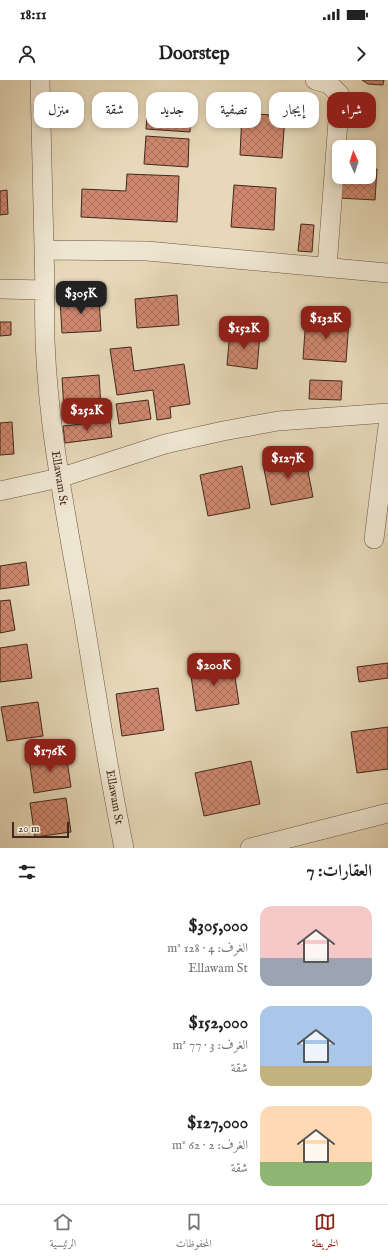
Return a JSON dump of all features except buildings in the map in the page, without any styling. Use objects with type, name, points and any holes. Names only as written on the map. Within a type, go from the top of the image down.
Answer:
[{"type":"street","name":"Ellawam St","points":[[40,80],[46,379],[59,478],[124,848]]},
{"type":"street","points":[[314,80],[329,84],[340,95],[327,267]]},
{"type":"street","points":[[44,250],[147,251],[388,273]]},
{"type":"street","points":[[0,289],[45,290]]},
{"type":"street","points":[[0,491],[59,478],[165,444],[223,431],[278,421],[388,413]]},
{"type":"street","points":[[374,539],[388,426]]},
{"type":"street","points":[[250,848],[388,813]]}]
